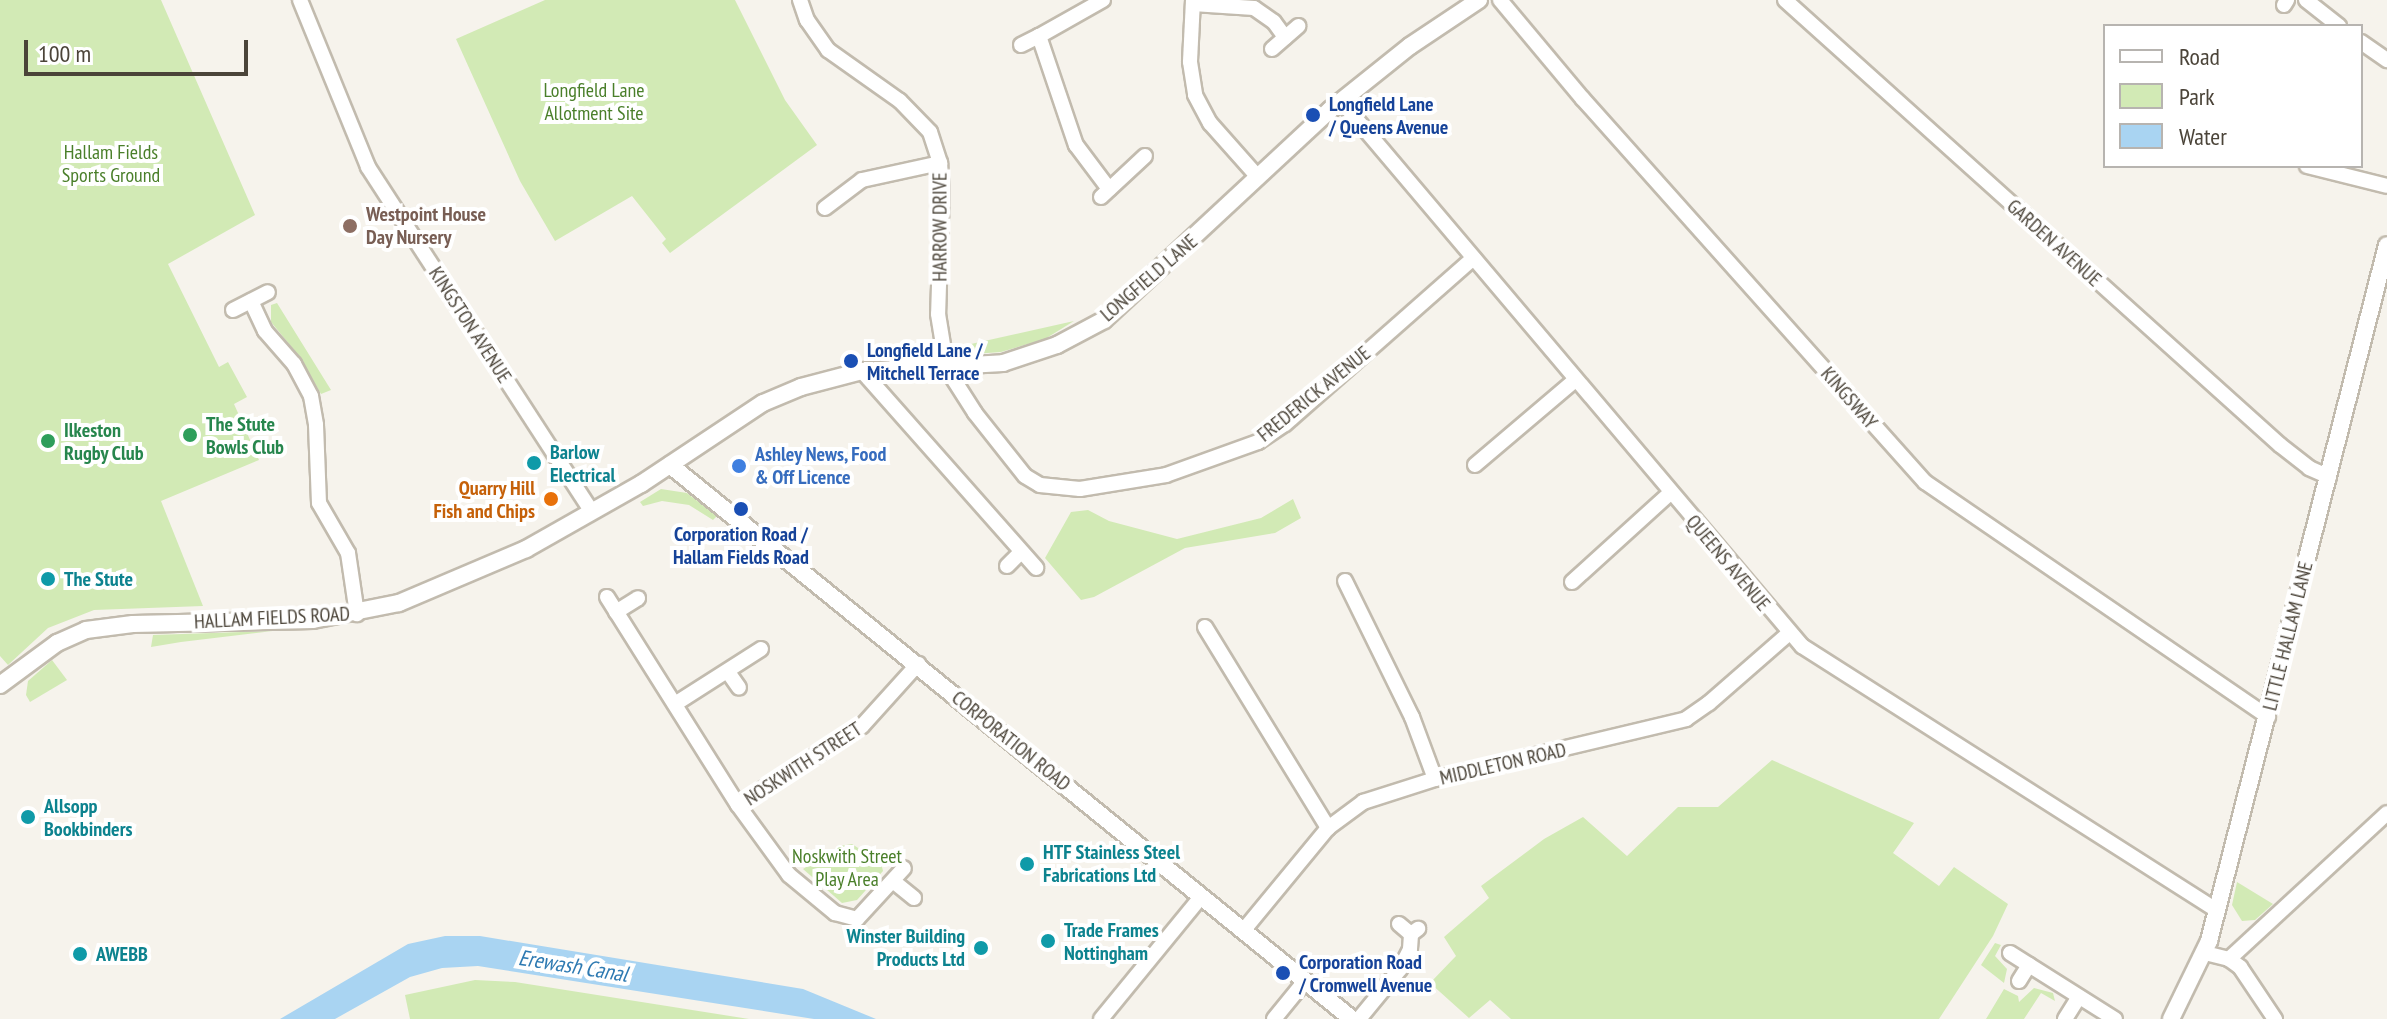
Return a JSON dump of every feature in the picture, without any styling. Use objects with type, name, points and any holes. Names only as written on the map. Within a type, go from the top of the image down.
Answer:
[{"type":"street","name":"KINGSTON AVENUE","points":[[300,0],[368,167],[592,512]]},
{"type":"street","name":"HARROW DRIVE","points":[[800,0],[807,20],[828,50],[894,97],[926,126],[940,163],[938,314],[947,369]]},
{"type":"street","points":[[1021,45],[1103,0]]},
{"type":"street","name":"LONGFIELD LANE","points":[[670,465],[763,403],[827,378],[862,371],[947,369],[1003,363],[1041,352],[1104,320],[1341,101],[1410,46],[1479,0]]},
{"type":"street","name":"KINGSWAY","points":[[1500,0],[1582,98],[1925,482],[2268,717]]},
{"type":"street","name":"GARDEN AVENUE","points":[[1785,0],[2302,464],[2329,477]]},
{"type":"street","points":[[2306,0],[2336,24]]},
{"type":"street","points":[[1257,176],[1210,123],[1195,95],[1190,62],[1193,2],[1254,8],[1274,22],[1285,37]]},
{"type":"street","points":[[1272,49],[1298,26]]},
{"type":"street","points":[[1039,36],[1076,145],[1105,193],[1145,156]]},
{"type":"street","points":[[2363,43],[2387,60]]},
{"type":"street","name":"QUEENS AVENUE","points":[[1341,101],[1788,634],[1821,660],[2216,910]]},
{"type":"street","points":[[825,208],[862,180],[940,163]]},
{"type":"street","points":[[2315,168],[2387,186]]},
{"type":"street","name":"LITTLE HALLAM LANE","points":[[2171,1019],[2205,953],[2387,245]]},
{"type":"street","name":"FREDERICK AVENUE","points":[[947,369],[975,413],[1025,476],[1040,485],[1080,489],[1166,475],[1235,452],[1270,434],[1473,258]]},
{"type":"street","points":[[233,310],[268,292]]},
{"type":"street","points":[[251,301],[265,331],[294,364],[311,396],[316,425],[319,503],[348,553],[357,614]]},
{"type":"street","points":[[862,371],[1036,568]]},
{"type":"street","points":[[1475,465],[1574,381]]},
{"type":"street","name":"HALLAM FIELDS ROAD","points":[[0,685],[57,643],[86,630],[133,624],[313,620],[357,614],[399,603],[526,549],[670,465]]},
{"type":"street","name":"CORPORATION ROAD","points":[[670,465],[1352,1019]]},
{"type":"street","points":[[1572,582],[1670,493]]},
{"type":"street","points":[[1007,566],[1021,552]]},
{"type":"street","points":[[1345,581],[1412,717],[1435,779]]},
{"type":"street","points":[[607,597],[738,805]]},
{"type":"street","points":[[616,612],[638,598]]},
{"type":"street","points":[[1205,627],[1328,828]]},
{"type":"street","name":"MIDDLETON ROAD","points":[[1243,931],[1328,828],[1363,802],[1435,779],[1686,719],[1709,703],[1788,634]]},
{"type":"street","points":[[675,704],[761,649]]},
{"type":"street","name":"NOSKWITH STREET","points":[[904,868],[863,916],[851,919],[841,916],[789,875],[738,805],[862,726],[918,664]]},
{"type":"street","points":[[728,672],[739,688]]},
{"type":"street","points":[[2229,959],[2387,813]]},
{"type":"street","points":[[893,881],[914,898]]},
{"type":"street","points":[[1101,1019],[1201,897]]},
{"type":"street","points":[[1359,1019],[1400,969],[1410,949],[1415,932],[1399,924]]},
{"type":"street","points":[[2010,953],[2115,1019]]},
{"type":"street","points":[[2205,953],[2229,959],[2250,978],[2275,1019]]},
{"type":"street","points":[[2019,981],[2029,965]]},
{"type":"street","points":[[1274,1019],[1305,981]]},
{"type":"street","points":[[2065,1019],[2079,997]]},
{"type":"green space","name":"Hallam Fields Sports Ground","points":[[0,0],[161,0],[255,215],[168,264],[219,367],[228,362],[247,397],[234,404],[259,460],[161,501],[203,606],[94,610],[48,628],[8,665],[0,656]]},
{"type":"green space","name":"Longfield Lane Allotment Site","points":[[545,0],[735,0],[785,100],[817,145],[670,253],[662,243],[666,239],[632,196],[555,241],[520,181],[456,39]]},
{"type":"green space","points":[[277,303],[331,390],[321,394],[298,355],[271,322],[271,305]]},
{"type":"green space","points":[[1074,321],[1045,339],[1001,352],[960,355],[953,348]]},
{"type":"green space","points":[[661,489],[687,493],[717,516],[713,520],[689,505],[662,501],[643,506],[640,502]]},
{"type":"green space","points":[[1293,499],[1301,518],[1275,533],[1185,548],[1094,597],[1081,600],[1045,558],[1071,512],[1088,510],[1109,521],[1177,539],[1261,518]]},
{"type":"green space","points":[[273,631],[181,642],[151,647],[153,635]]},
{"type":"green space","points":[[52,660],[67,680],[30,702],[26,695],[28,681]]},
{"type":"green space","points":[[1772,760],[1914,823],[1893,853],[1939,886],[1954,867],[2008,904],[1993,936],[1939,1019],[1511,1019],[1490,1000],[1469,1018],[1430,983],[1456,956],[1444,937],[1489,898],[1481,886],[1544,839],[1583,817],[1627,856],[1678,807],[1718,807]]},
{"type":"green space","name":"Noskwith Street Play Area","points":[[852,844],[881,863],[883,871],[857,900],[842,903],[803,869],[840,846]]},
{"type":"green space","points":[[2237,882],[2273,904],[2255,920],[2242,921],[2232,905]]},
{"type":"green space","points":[[1995,943],[2001,945],[1995,956],[2007,969],[2004,983],[1981,965]]},
{"type":"green space","points":[[475,980],[515,982],[749,1019],[410,1019],[405,995]]},
{"type":"green space","points":[[2034,988],[2053,993],[2055,1001],[2041,993],[2024,1019],[1986,1019],[2004,989],[2018,996],[2019,1002]]},
{"type":"water","name":"Erewash Canal","points":[[445,936],[480,936],[803,989],[876,1019],[814,1019],[478,966],[442,968],[410,977],[335,1019],[280,1019],[408,944]]},
{"type":"place","name":"Longfield Lane / Queens Avenue","points":[[1313,115]]},
{"type":"place","name":"Westpoint House Day Nursery","points":[[350,226]]},
{"type":"place","name":"Longfield Lane / Mitchell Terrace","points":[[851,361]]},
{"type":"place","name":"The Stute Bowls Club","points":[[190,435]]},
{"type":"place","name":"Ilkeston Rugby Club","points":[[48,441]]},
{"type":"place","name":"Barlow Electrical","points":[[534,463]]},
{"type":"place","name":"Ashley News, Food & Off Licence","points":[[739,466]]},
{"type":"place","name":"Quarry Hill Fish and Chips","points":[[551,499]]},
{"type":"place","name":"Corporation Road / Hallam Fields Road","points":[[741,509]]},
{"type":"place","name":"The Stute","points":[[48,579]]},
{"type":"place","name":"Allsopp Bookbinders","points":[[28,817]]},
{"type":"place","name":"HTF Stainless Steel Fabrications Ltd","points":[[1027,864]]},
{"type":"place","name":"Trade Frames Nottingham","points":[[1048,941]]},
{"type":"place","name":"Winster Building Products Ltd","points":[[981,948]]},
{"type":"place","name":"AWEBB","points":[[80,954]]},
{"type":"place","name":"Corporation Road / Cromwell Avenue","points":[[1283,973]]}]
